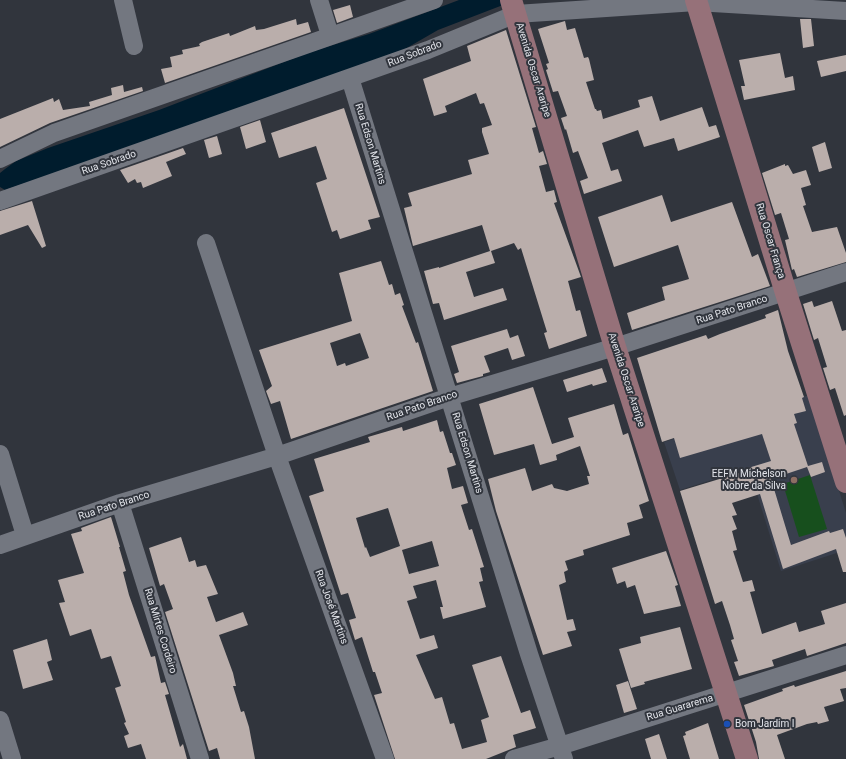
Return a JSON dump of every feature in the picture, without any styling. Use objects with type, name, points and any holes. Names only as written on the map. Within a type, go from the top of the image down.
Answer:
[{"type":"street","points":[[122,0],[134,46]]},
{"type":"street","points":[[319,0],[330,35]]},
{"type":"street","points":[[0,159],[54,133],[222,75],[330,35],[434,0]]},
{"type":"street","name":"Rua Sobrado","points":[[0,201],[428,50],[514,7],[696,1],[846,11]]},
{"type":"street","name":"Rua Oscar França","points":[[696,1],[846,482]]},
{"type":"street","name":"Avenida Oscar Araripe","points":[[514,7],[615,347],[747,759]]},
{"type":"street","name":"Rua Edson Martins","points":[[350,78],[526,646],[562,753]]},
{"type":"street","name":"Rua José Martins","points":[[206,243],[277,456],[385,759]]},
{"type":"street","name":"Rua Pato Branco","points":[[0,544],[120,503],[277,456],[449,397],[615,347],[786,293],[846,272]]},
{"type":"street","points":[[0,454],[25,536]]},
{"type":"street","name":"Rua Mirtes Cordeiro","points":[[120,503],[200,759]]},
{"type":"street","name":"Rua Guararema","points":[[514,759],[562,753],[727,694],[846,655]]},
{"type":"street","points":[[0,720],[12,759]]},
{"type":"shaded area","points":[[459,0],[501,0],[503,5],[438,30],[386,60],[5,190],[0,187],[0,173],[16,161],[48,148],[159,110],[310,52],[369,34]]},
{"type":"shaded area","name":"EEFM Michelson Nobre da Silva","points":[[809,395],[846,513],[846,550],[781,571],[749,468],[680,490],[664,442]]},
{"type":"green space","points":[[810,475],[827,529],[799,537],[783,484]]},
{"type":"building","points":[[350,5],[353,17],[337,23],[333,10]]},
{"type":"building","points":[[296,19],[297,25],[308,22],[311,32],[165,83],[161,69],[172,67],[170,57],[183,54],[182,50],[200,46],[199,44],[202,42],[229,33],[230,36],[255,26],[256,30],[264,29]]},
{"type":"building","points":[[800,19],[811,19],[814,46],[803,48]]},
{"type":"building","points":[[565,21],[567,30],[575,28],[584,58],[588,57],[589,59],[594,80],[586,82],[595,109],[597,111],[601,110],[603,119],[640,107],[638,100],[652,96],[660,121],[702,107],[709,127],[716,125],[720,137],[678,151],[674,138],[644,147],[638,130],[602,143],[611,171],[618,169],[622,181],[584,194],[580,181],[588,178],[578,151],[573,153],[566,129],[565,130],[561,118],[567,116],[558,91],[553,92],[546,70],[548,69],[546,64],[549,63],[538,29]]},
{"type":"building","points":[[506,30],[536,127],[532,128],[539,153],[543,151],[547,164],[539,166],[546,192],[554,190],[557,202],[554,203],[581,277],[568,281],[576,311],[580,310],[587,336],[549,349],[544,333],[547,332],[521,248],[518,250],[514,243],[491,251],[495,263],[466,272],[474,297],[503,288],[507,300],[444,320],[439,303],[433,304],[424,271],[439,268],[490,251],[482,225],[413,246],[404,208],[412,206],[408,193],[472,174],[468,160],[489,154],[482,128],[492,125],[484,103],[480,104],[476,93],[445,106],[447,112],[434,116],[423,79],[471,61],[467,46]]},
{"type":"building","points":[[780,53],[785,78],[793,76],[795,90],[744,100],[741,86],[745,86],[739,60]]},
{"type":"building","points":[[846,55],[846,71],[821,77],[817,61]]},
{"type":"building","points":[[123,85],[124,92],[142,87],[143,91],[50,123],[0,147],[0,119],[53,98],[54,102],[59,99],[63,110],[90,106],[89,102],[112,95],[111,88]]},
{"type":"building","points":[[344,108],[380,217],[368,220],[371,229],[340,239],[337,230],[332,232],[316,183],[327,179],[316,146],[279,158],[271,133]]},
{"type":"building","points":[[260,120],[266,142],[246,149],[240,127]]},
{"type":"building","points":[[217,136],[222,154],[209,158],[204,140]]},
{"type":"building","points":[[825,142],[832,168],[819,172],[812,147]]},
{"type":"building","points":[[183,148],[186,154],[166,162],[172,176],[143,188],[141,182],[137,183],[135,179],[128,183],[120,170]]},
{"type":"building","points":[[785,164],[785,166],[788,165],[793,174],[806,170],[811,185],[801,188],[806,205],[803,206],[812,232],[837,227],[846,253],[846,262],[797,277],[794,269],[792,270],[785,240],[789,239],[781,213],[775,215],[762,173]]},
{"type":"building","points":[[662,195],[671,222],[732,202],[752,257],[758,254],[770,286],[632,330],[627,313],[665,300],[662,287],[689,279],[678,245],[614,267],[598,217]]},
{"type":"building","points":[[32,201],[46,246],[42,248],[28,225],[0,235],[0,211]]},
{"type":"building","points":[[381,261],[389,285],[392,284],[395,295],[400,293],[404,305],[402,306],[416,343],[418,342],[433,391],[291,439],[280,401],[271,404],[266,391],[272,386],[259,350],[352,321],[339,273]],"holes":[[[360,333],[369,358],[346,366],[345,363],[337,366],[330,343]]]},
{"type":"building","points":[[812,301],[814,307],[832,301],[842,331],[846,330],[846,415],[844,416],[835,388],[830,390],[823,368],[827,367],[818,338],[814,340],[803,304]]},
{"type":"building","points":[[778,310],[788,351],[804,397],[802,398],[806,411],[794,414],[797,423],[794,424],[808,466],[822,462],[825,472],[811,477],[807,467],[771,479],[791,545],[829,531],[830,533],[843,529],[846,538],[846,572],[843,572],[836,549],[783,569],[760,494],[732,503],[737,515],[732,516],[737,529],[732,531],[737,550],[733,551],[743,582],[752,580],[755,591],[750,592],[762,634],[796,622],[799,632],[825,624],[821,611],[846,603],[846,643],[807,656],[805,649],[772,660],[774,666],[739,676],[734,662],[738,661],[731,640],[734,639],[730,625],[722,601],[715,604],[680,491],[749,470],[748,468],[771,461],[762,434],[680,458],[674,438],[662,442],[637,358],[706,335],[708,339],[766,318],[765,315]]},
{"type":"building","points":[[507,329],[510,338],[518,335],[525,356],[512,360],[508,348],[484,356],[490,372],[483,374],[483,376],[457,383],[454,374],[459,372],[451,346]]},
{"type":"building","points":[[602,368],[607,382],[593,386],[592,384],[567,392],[563,380]]},
{"type":"building","points":[[533,387],[552,444],[574,437],[568,418],[614,404],[623,435],[628,433],[649,501],[639,505],[643,518],[627,523],[630,535],[583,550],[584,555],[565,561],[568,570],[564,572],[566,582],[559,585],[567,620],[573,619],[576,630],[567,632],[572,646],[543,655],[496,511],[488,479],[525,468],[532,491],[552,484],[554,488],[567,491],[589,484],[587,476],[590,476],[580,446],[556,455],[557,460],[540,465],[534,444],[494,455],[479,404]]},
{"type":"building","points":[[437,420],[440,432],[443,431],[450,453],[452,453],[456,465],[447,468],[452,489],[463,486],[468,503],[461,505],[469,530],[472,529],[484,567],[480,568],[483,581],[479,582],[486,607],[443,619],[440,607],[443,607],[436,580],[413,586],[417,598],[407,601],[420,639],[434,635],[438,648],[416,655],[435,699],[442,697],[450,724],[454,723],[462,749],[487,742],[481,720],[489,717],[472,665],[501,656],[521,713],[530,710],[536,728],[513,735],[516,747],[486,759],[395,759],[374,695],[382,693],[375,672],[373,672],[362,637],[355,640],[349,620],[356,618],[348,593],[341,595],[309,496],[324,491],[314,459],[370,442],[368,437],[402,427],[403,431]],"holes":[[[388,508],[400,546],[370,557],[366,547],[365,548],[356,518]],[[432,541],[439,566],[409,574],[402,550]]]},
{"type":"building","points":[[111,517],[126,571],[123,572],[129,595],[151,657],[155,656],[161,683],[165,682],[169,694],[165,695],[180,747],[183,744],[187,759],[146,759],[141,744],[128,748],[124,736],[129,734],[124,723],[126,722],[115,688],[121,686],[111,656],[101,659],[91,629],[70,636],[59,603],[65,602],[58,580],[84,573],[71,534],[82,531],[81,528]]},
{"type":"building","points":[[181,537],[189,562],[195,560],[197,567],[206,565],[218,594],[207,597],[216,622],[243,612],[248,625],[219,635],[233,673],[236,686],[233,686],[241,712],[244,711],[249,727],[255,759],[220,759],[217,748],[209,751],[165,612],[173,609],[164,584],[160,586],[149,548]]},
{"type":"building","points":[[666,551],[678,585],[675,586],[681,606],[644,614],[635,585],[627,588],[625,581],[617,584],[612,568]]},
{"type":"building","points":[[680,627],[692,669],[644,682],[645,684],[631,688],[619,649],[641,643],[640,637]]},
{"type":"building","points":[[47,639],[52,660],[47,662],[53,680],[23,689],[13,650]]},
{"type":"building","points":[[846,671],[846,688],[840,689],[844,701],[824,707],[829,721],[818,724],[817,722],[807,724],[777,735],[785,759],[759,759],[756,742],[744,705],[783,691],[782,689],[794,685],[795,687]]},
{"type":"building","points":[[628,681],[637,709],[624,713],[616,685]]},
{"type":"building","points":[[708,723],[719,759],[690,759],[683,736],[686,735],[685,732]]},
{"type":"building","points":[[659,734],[667,759],[651,759],[645,739]]},
{"type":"place","name":"EEFM Michelson Nobre da Silva","points":[[794,480]]},
{"type":"place","name":"Bom Jardim I","points":[[727,724]]}]
